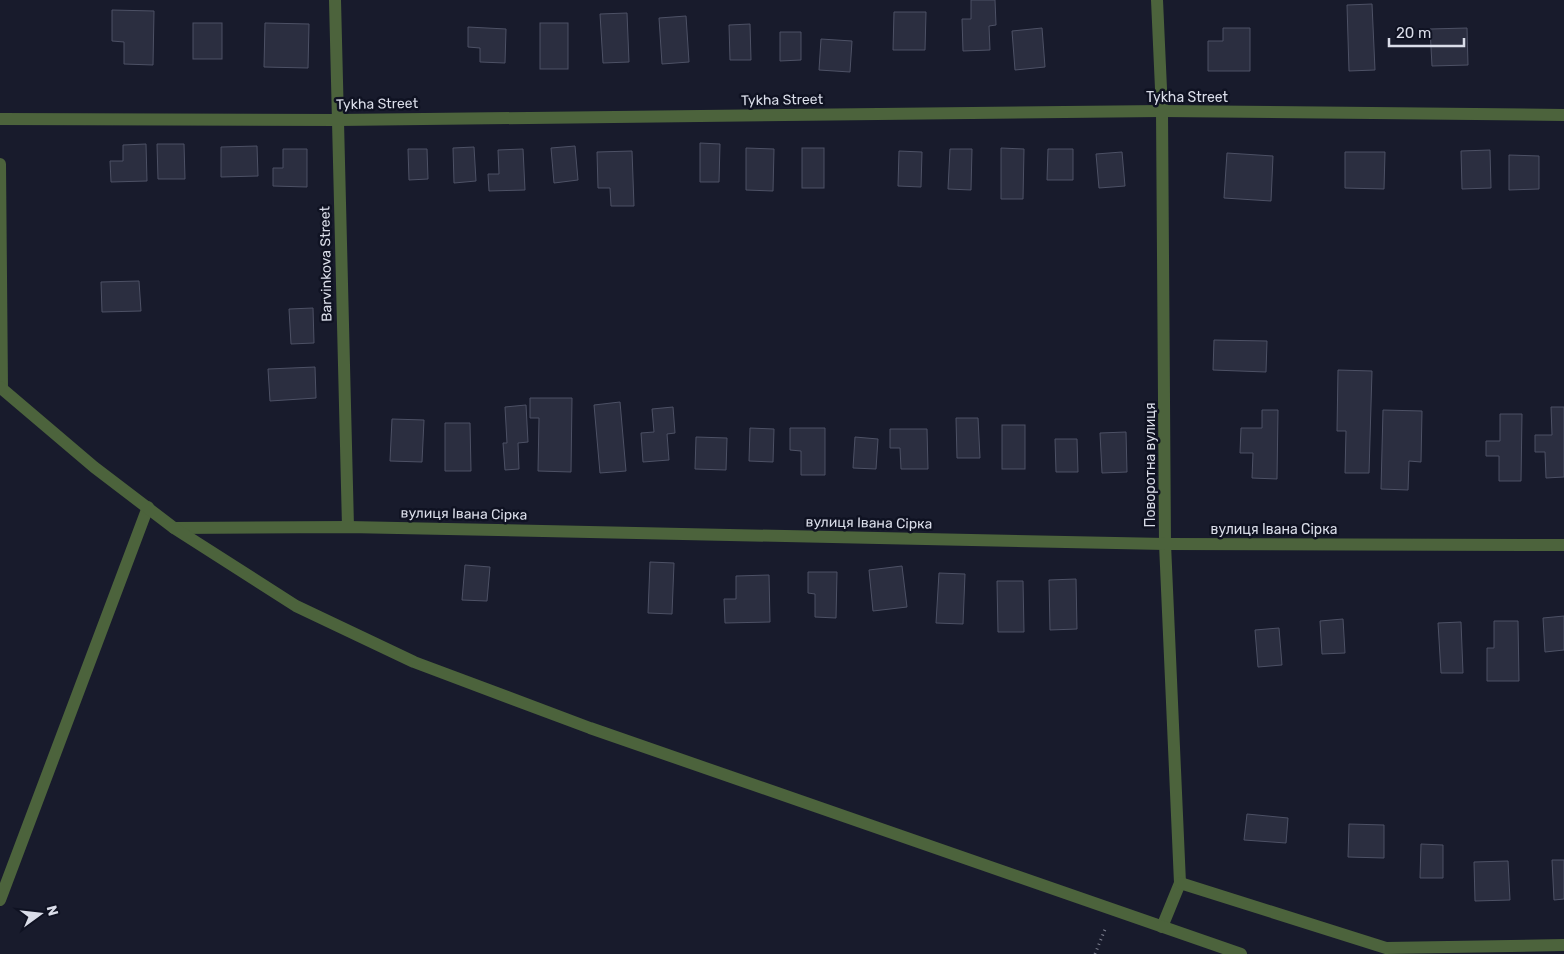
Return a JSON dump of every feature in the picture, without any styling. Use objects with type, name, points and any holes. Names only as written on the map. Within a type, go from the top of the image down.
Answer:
[{"type":"street","name":"Barvinkova Street","points":[[335,0],[348,526]]},
{"type":"street","name":"Поворотна вулиця","points":[[1157,0],[1162,111],[1165,544],[1180,883],[1162,927]]},
{"type":"street","name":"Tykha Street","points":[[0,119],[338,120],[1162,111],[1564,115]]},
{"type":"street","points":[[0,164],[1,388],[94,467],[174,528],[296,606],[414,662],[590,728],[1114,908],[1162,927],[1241,954]]},
{"type":"street","points":[[0,900],[148,507]]},
{"type":"street","name":"вулиця Івана Сірка","points":[[174,528],[348,526],[1165,544],[1564,545]]},
{"type":"street","points":[[1180,883],[1386,948],[1564,945]]},
{"type":"path","points":[[1095,954],[1114,908]]},
{"type":"building","points":[[971,0],[995,0],[996,25],[989,26],[990,50],[963,51],[962,19],[971,19]]},
{"type":"building","points":[[1372,4],[1375,70],[1349,71],[1347,5]]},
{"type":"building","points":[[112,10],[154,11],[153,65],[124,64],[124,42],[112,41]]},
{"type":"building","points":[[894,12],[926,12],[925,50],[893,50]]},
{"type":"building","points":[[627,13],[629,62],[603,63],[600,14]]},
{"type":"building","points":[[686,16],[689,62],[662,64],[659,18]]},
{"type":"building","points":[[193,23],[222,23],[222,59],[193,59]]},
{"type":"building","points":[[265,23],[309,24],[308,68],[264,67]]},
{"type":"building","points":[[540,23],[568,23],[568,69],[540,69]]},
{"type":"building","points":[[750,24],[751,60],[730,60],[729,25]]},
{"type":"building","points":[[468,27],[506,29],[505,63],[480,62],[480,48],[468,47]]},
{"type":"building","points":[[1042,28],[1045,67],[1015,70],[1012,31]]},
{"type":"building","points":[[1223,28],[1250,28],[1250,71],[1208,71],[1208,41],[1223,41]]},
{"type":"building","points":[[1467,28],[1468,65],[1432,66],[1430,29]]},
{"type":"building","points":[[780,32],[801,32],[801,60],[780,61]]},
{"type":"building","points":[[821,39],[852,41],[850,72],[819,70]]},
{"type":"building","points":[[700,143],[720,144],[719,182],[700,182]]},
{"type":"building","points":[[146,144],[147,181],[111,182],[110,161],[123,161],[123,145]]},
{"type":"building","points":[[157,144],[184,144],[185,179],[158,179]]},
{"type":"building","points":[[257,146],[258,176],[221,177],[221,147]]},
{"type":"building","points":[[575,146],[578,180],[554,183],[551,148]]},
{"type":"building","points":[[474,147],[476,181],[454,183],[453,148]]},
{"type":"building","points":[[746,148],[774,149],[773,191],[746,190]]},
{"type":"building","points":[[802,148],[824,148],[824,188],[802,188]]},
{"type":"building","points":[[1001,148],[1024,149],[1023,199],[1001,199]]},
{"type":"building","points":[[283,149],[307,149],[307,187],[273,186],[273,168],[283,168]]},
{"type":"building","points":[[408,149],[427,149],[428,179],[409,180]]},
{"type":"building","points":[[523,149],[525,190],[489,191],[488,174],[499,174],[498,150]]},
{"type":"building","points":[[950,149],[972,149],[971,190],[948,189]]},
{"type":"building","points":[[1048,149],[1073,149],[1073,180],[1047,180]]},
{"type":"building","points":[[1490,150],[1491,188],[1462,189],[1461,151]]},
{"type":"building","points":[[632,151],[634,206],[611,206],[610,188],[598,188],[597,152]]},
{"type":"building","points":[[899,151],[922,152],[921,187],[898,186]]},
{"type":"building","points":[[1122,152],[1125,186],[1099,188],[1096,154]]},
{"type":"building","points":[[1345,152],[1385,152],[1384,189],[1345,188]]},
{"type":"building","points":[[1227,153],[1273,156],[1271,201],[1224,198]]},
{"type":"building","points":[[1509,155],[1539,156],[1539,189],[1509,190]]},
{"type":"building","points":[[139,281],[141,311],[102,312],[101,282]]},
{"type":"building","points":[[313,308],[314,343],[291,344],[289,309]]},
{"type":"building","points":[[1214,340],[1267,341],[1266,372],[1213,370]]},
{"type":"building","points":[[315,367],[316,398],[270,401],[268,369]]},
{"type":"building","points":[[1338,370],[1372,371],[1369,473],[1345,473],[1346,431],[1337,431]]},
{"type":"building","points":[[530,398],[572,398],[571,472],[538,471],[539,418],[530,418]]},
{"type":"building","points":[[620,402],[626,471],[600,473],[594,405]]},
{"type":"building","points":[[526,405],[528,442],[518,443],[519,469],[505,470],[503,443],[507,443],[505,407]]},
{"type":"building","points":[[673,407],[675,433],[667,434],[669,460],[643,462],[641,433],[654,432],[652,409]]},
{"type":"building","points":[[1551,407],[1564,407],[1564,477],[1546,478],[1545,452],[1535,452],[1535,435],[1552,435]]},
{"type":"building","points":[[1262,410],[1278,410],[1277,479],[1252,478],[1253,453],[1240,453],[1241,428],[1262,428]]},
{"type":"building","points":[[1383,410],[1422,411],[1421,462],[1409,461],[1408,490],[1381,489]]},
{"type":"building","points":[[1500,414],[1522,414],[1521,481],[1499,481],[1499,456],[1486,456],[1486,441],[1500,441]]},
{"type":"building","points":[[956,418],[978,418],[980,458],[957,458]]},
{"type":"building","points":[[392,419],[424,420],[422,462],[390,461]]},
{"type":"building","points":[[445,423],[470,423],[471,471],[445,471]]},
{"type":"building","points":[[1002,425],[1025,425],[1025,469],[1002,469]]},
{"type":"building","points":[[750,428],[774,429],[773,462],[749,461]]},
{"type":"building","points":[[790,428],[825,428],[825,475],[801,475],[801,451],[790,450]]},
{"type":"building","points":[[890,429],[927,429],[928,469],[901,469],[900,448],[890,448]]},
{"type":"building","points":[[1126,432],[1127,472],[1102,473],[1100,433]]},
{"type":"building","points":[[696,437],[727,438],[726,470],[695,469]]},
{"type":"building","points":[[855,437],[878,439],[876,469],[853,468]]},
{"type":"building","points":[[1055,439],[1077,439],[1078,472],[1056,472]]},
{"type":"building","points":[[650,562],[674,563],[672,614],[648,613]]},
{"type":"building","points":[[465,565],[490,567],[487,601],[462,600]]},
{"type":"building","points":[[902,566],[907,607],[873,611],[869,570]]},
{"type":"building","points":[[808,572],[837,572],[836,618],[815,617],[815,594],[808,593]]},
{"type":"building","points":[[939,573],[965,574],[963,624],[936,623]]},
{"type":"building","points":[[769,575],[770,622],[725,623],[724,599],[736,599],[736,576]]},
{"type":"building","points":[[1076,579],[1077,629],[1050,630],[1049,580]]},
{"type":"building","points":[[997,581],[1023,581],[1024,632],[998,632]]},
{"type":"building","points":[[1564,616],[1564,650],[1545,652],[1543,618]]},
{"type":"building","points":[[1343,619],[1345,653],[1322,654],[1320,621]]},
{"type":"building","points":[[1494,621],[1518,621],[1519,681],[1487,681],[1487,648],[1494,648]]},
{"type":"building","points":[[1461,622],[1463,673],[1441,673],[1438,623]]},
{"type":"building","points":[[1279,628],[1282,665],[1258,667],[1255,630]]},
{"type":"building","points":[[1247,814],[1288,818],[1286,843],[1244,840]]},
{"type":"building","points":[[1349,824],[1384,825],[1384,858],[1348,857]]},
{"type":"building","points":[[1421,844],[1443,845],[1443,878],[1420,878]]},
{"type":"building","points":[[1552,860],[1564,860],[1564,899],[1554,900]]},
{"type":"building","points":[[1508,861],[1510,900],[1475,901],[1474,862]]}]
